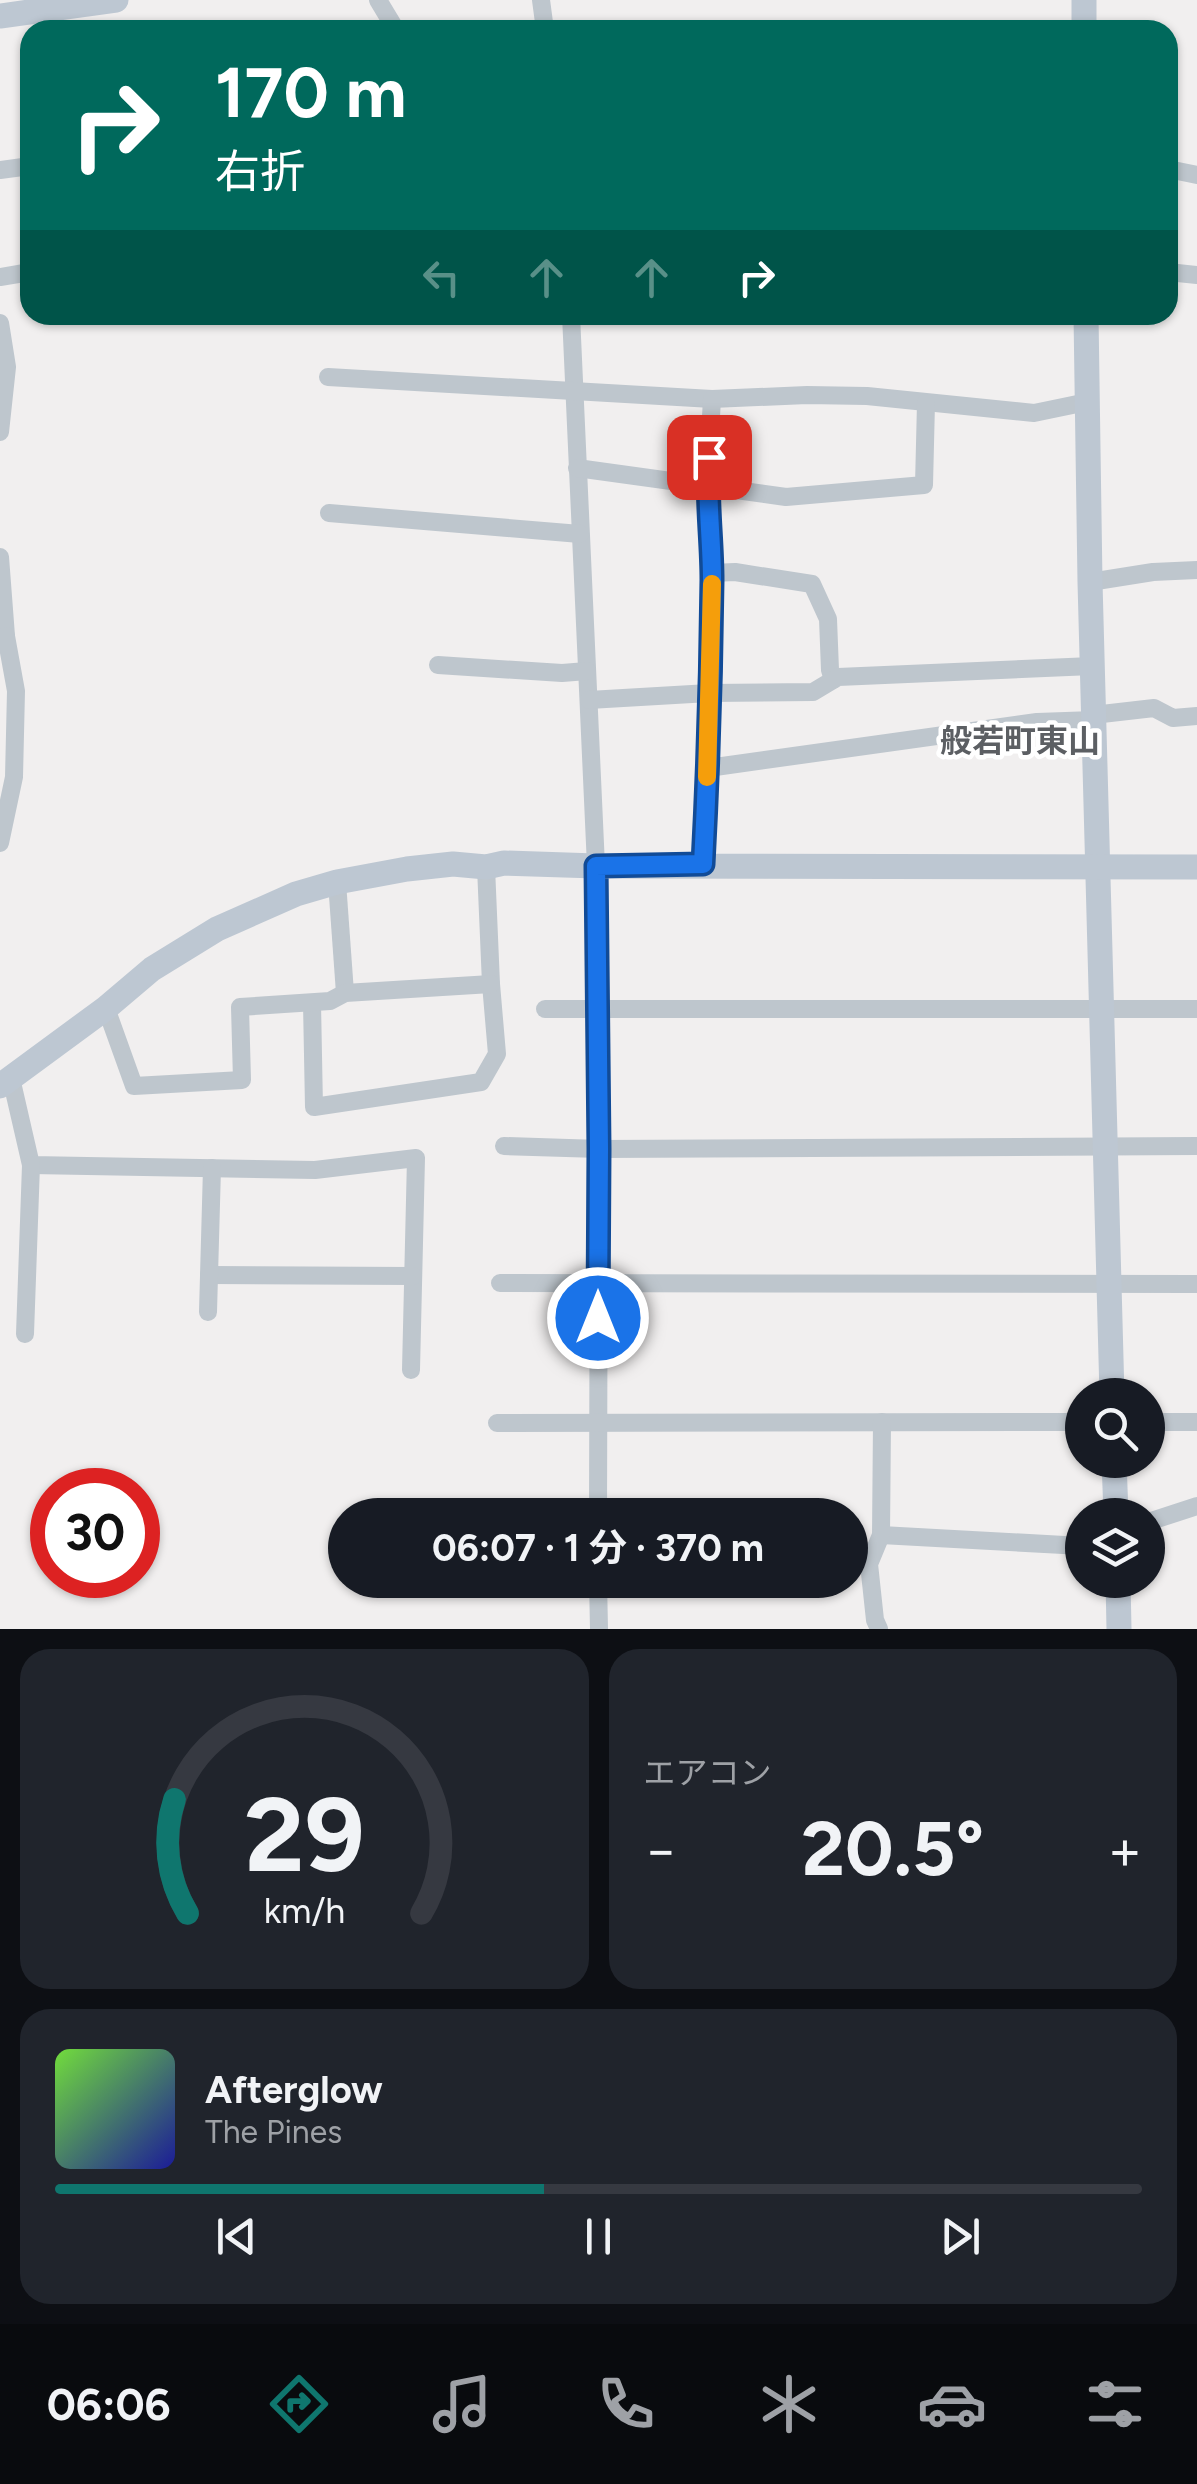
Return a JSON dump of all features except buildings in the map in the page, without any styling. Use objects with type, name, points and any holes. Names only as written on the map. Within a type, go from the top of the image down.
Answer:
[{"type":"street","points":[[0,16],[116,0]]},
{"type":"street","points":[[0,323],[7,367],[0,432]]},
{"type":"street","points":[[571,325],[596,866],[598,1498]]},
{"type":"street","points":[[1086,325],[1112,1378]]},
{"type":"street","points":[[328,378],[712,399],[807,394],[867,396],[1034,413],[1087,402]]},
{"type":"street","points":[[703,864],[710,693],[712,574],[707,486],[712,399]]},
{"type":"street","points":[[576,468],[786,497],[924,485],[926,404]]},
{"type":"street","points":[[329,513],[580,534]]},
{"type":"street","points":[[0,557],[3,637],[16,691],[14,777],[0,842]]},
{"type":"street","points":[[1090,582],[1197,570]]},
{"type":"street","points":[[712,574],[735,572],[812,584],[828,619],[833,680]]},
{"type":"street","points":[[438,665],[562,673],[588,671]]},
{"type":"street","points":[[589,700],[813,692],[838,677],[1092,666]]},
{"type":"street","points":[[708,768],[1154,708],[1173,718],[1197,716]]},
{"type":"street","points":[[24,1334],[31,1165],[5,1082],[152,969],[217,929],[296,894],[406,868],[453,864],[1197,866]]},
{"type":"street","points":[[312,1003],[314,1107],[482,1082],[496,1054],[486,866]]},
{"type":"street","points":[[337,882],[345,993]]},
{"type":"street","points":[[106,1008],[134,1086],[242,1080],[240,1007],[330,1002],[345,993],[491,984]]},
{"type":"street","points":[[546,1008],[1197,1009]]},
{"type":"street","points":[[504,1146],[1197,1146]]},
{"type":"street","points":[[31,1165],[315,1170],[416,1158],[411,1370]]},
{"type":"street","points":[[208,1312],[212,1168]]},
{"type":"street","points":[[209,1275],[413,1276]]},
{"type":"street","points":[[500,1283],[1197,1284]]},
{"type":"street","points":[[868,1553],[881,1535],[882,1422]]},
{"type":"street","points":[[497,1423],[1065,1422]]},
{"type":"street","points":[[1165,1422],[1197,1422]]},
{"type":"street","points":[[1165,1516],[1197,1506]]},
{"type":"street","points":[[881,1535],[1065,1545]]},
{"type":"street","points":[[868,1594],[878,1629]]},
{"type":"street","points":[[598,1598],[598,1629]]},
{"type":"street","points":[[1118,1598],[1119,1629]]},
{"type":"slow traffic","points":[[707,777],[712,584]]},
{"type":"district","name":"般若町東山","points":[[1020,741]]},
{"type":"route","points":[[598,1318],[596,866],[703,864],[712,574],[709,457]]}]
